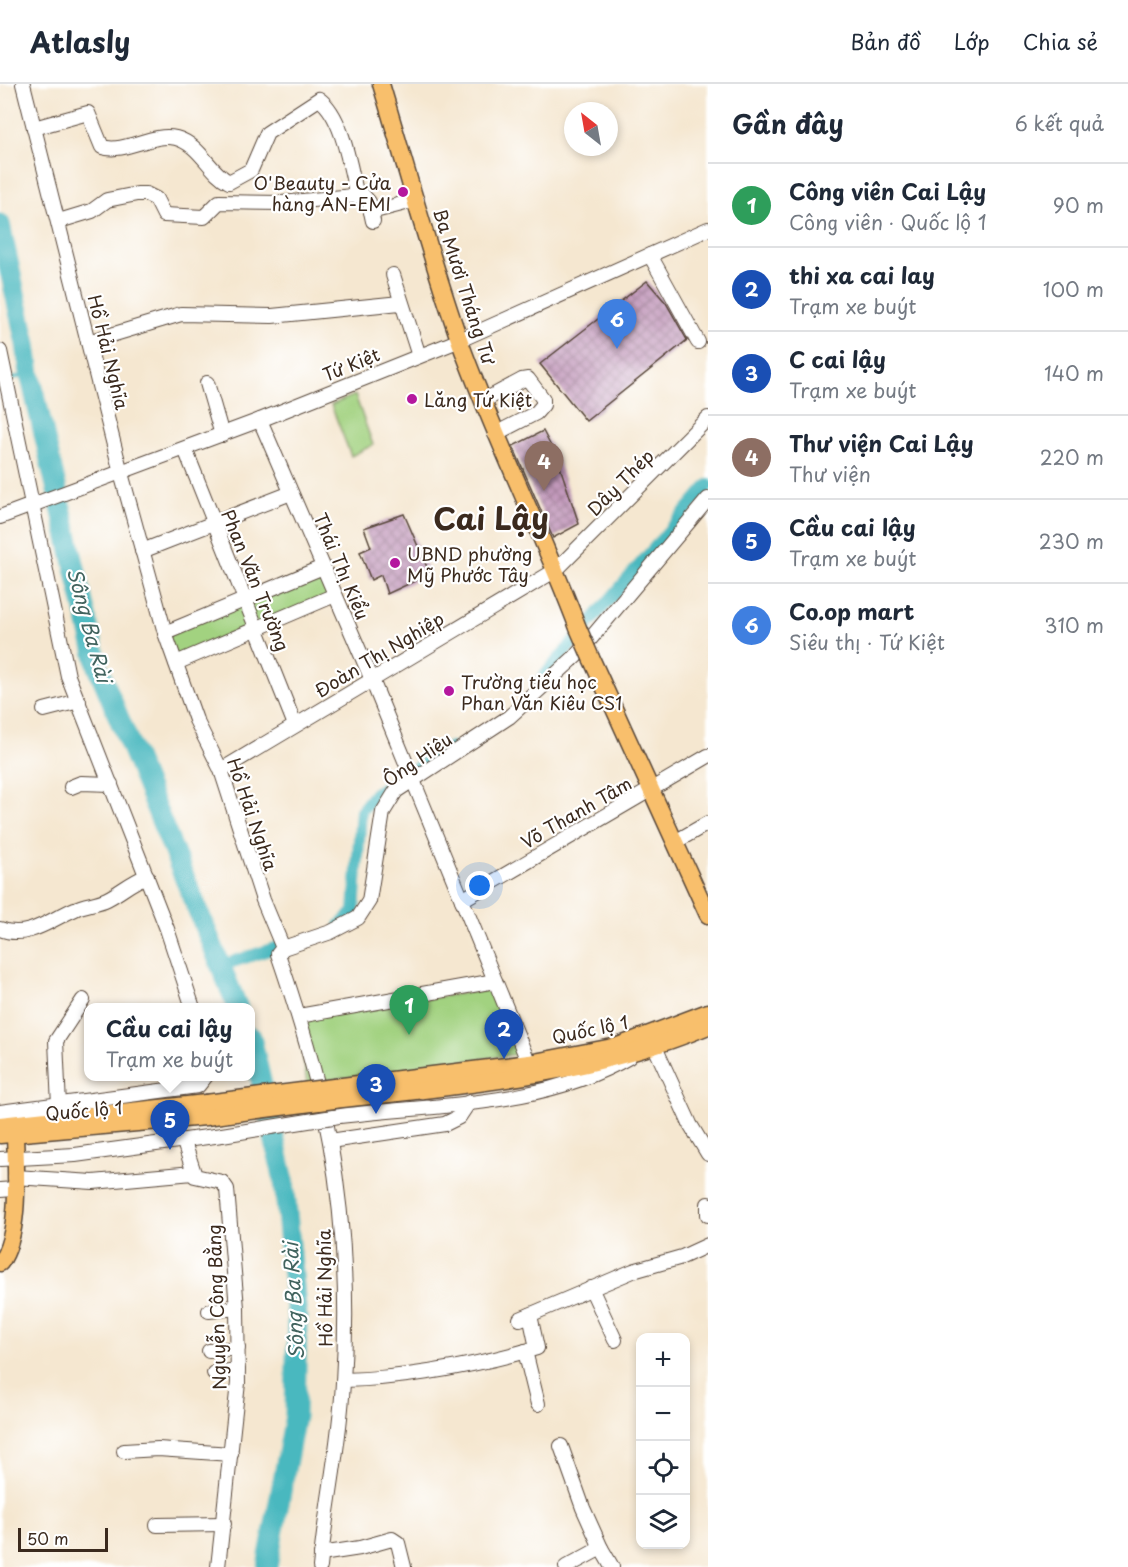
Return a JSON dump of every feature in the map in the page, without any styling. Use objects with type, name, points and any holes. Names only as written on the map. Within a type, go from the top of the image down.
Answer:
[{"type":"main road","name":"Ba Mươi Tháng Tư","points":[[381,84],[460,340],[495,434],[556,570],[591,658],[651,789]]},
{"type":"main road","points":[[651,789],[708,915]]},
{"type":"main road","name":"Quốc lộ 1","points":[[8,1135],[334,1093],[440,1088],[618,1046],[708,1012]]},
{"type":"main road","name":"Quốc lộ 1","points":[[531,1068],[636,1053],[708,1026]]},
{"type":"main road","name":"Quốc lộ 1","points":[[0,1125],[206,1110]]},
{"type":"main road","points":[[0,1263],[10,1241],[8,1135]]},
{"type":"street","name":"Hồ Hải Nghĩa","points":[[23,84],[121,473],[165,633],[196,720],[221,770],[263,900],[281,942],[278,954],[299,1016],[330,1141],[342,1250],[344,1380],[320,1560]]},
{"type":"street","points":[[34,128],[88,113],[102,147],[127,145],[166,136],[174,138],[195,148],[229,182],[251,170],[267,133],[319,99],[331,112],[338,128],[357,196]]},
{"type":"street","points":[[59,221],[92,212],[107,200],[137,194],[146,194],[156,199],[164,215],[199,218],[209,213],[219,202],[282,203],[357,196],[366,197],[372,217],[417,200]]},
{"type":"street","name":"Tứ Kiệt","points":[[0,517],[33,502],[121,473],[222,435],[460,340],[708,229]]},
{"type":"street","points":[[650,255],[698,342]]},
{"type":"street","points":[[393,275],[399,303],[419,356]]},
{"type":"street","points":[[88,342],[181,314],[272,316],[399,303]]},
{"type":"street","points":[[0,351],[33,502],[35,524],[63,658],[147,876],[191,1003]]},
{"type":"street","points":[[483,401],[528,379],[543,399],[543,405],[536,413],[495,434]]},
{"type":"street","points":[[207,383],[222,435]]},
{"type":"street","name":"Dây Thép","points":[[556,570],[708,418]]},
{"type":"street","name":"Thái Thị Kiểu","points":[[260,420],[412,778]]},
{"type":"street","name":"Phan Văn Trường","points":[[185,448],[212,522],[295,725]]},
{"type":"street","points":[[142,551],[291,493]]},
{"type":"street","name":"Ông Hiệu","points":[[281,942],[349,925],[364,912],[369,901],[383,812],[396,791],[412,778],[509,717],[576,656],[703,514],[708,499]]},
{"type":"street","points":[[0,510],[33,502]]},
{"type":"street","points":[[165,633],[323,567]]},
{"type":"street","name":"Đoàn Thị Nghiệp","points":[[221,770],[556,570]]},
{"type":"street","points":[[176,663],[335,595]]},
{"type":"street","points":[[44,710],[79,701]]},
{"type":"street","name":"Võ Thanh Tâm","points":[[462,900],[708,756]]},
{"type":"street","points":[[412,778],[531,1068]]},
{"type":"street","points":[[71,787],[81,783],[111,784]]},
{"type":"street","points":[[675,842],[708,823]]},
{"type":"street","points":[[0,929],[15,931],[42,927],[76,908],[108,899],[129,883],[147,876]]},
{"type":"street","points":[[299,1016],[495,981]]},
{"type":"street","points":[[59,1106],[54,1048],[56,1041],[83,1000]]},
{"type":"street","points":[[655,1047],[690,1124],[708,1154]]},
{"type":"street","points":[[8,1159],[184,1142],[333,1117],[516,1095],[571,1083],[607,1070],[636,1053]]},
{"type":"street","points":[[0,1112],[59,1106],[161,1084],[198,1086],[202,1081]]},
{"type":"street","points":[[330,1141],[445,1124],[459,1117],[469,1102]]},
{"type":"street","points":[[10,1185],[93,1182],[193,1173],[184,1142]]},
{"type":"street","name":"Nguyễn Công Bằng","points":[[193,1173],[199,1178],[222,1182],[227,1189],[237,1308],[238,1370],[218,1567]]},
{"type":"street","points":[[708,1204],[708,1215]]},
{"type":"street","points":[[344,1380],[388,1379],[469,1366],[531,1350],[538,1346],[525,1317],[591,1288],[708,1245]]},
{"type":"street","points":[[591,1288],[615,1340]]},
{"type":"street","points":[[208,1311],[237,1308]]},
{"type":"street","points":[[209,1351],[238,1348]]},
{"type":"street","points":[[531,1350],[538,1404]]},
{"type":"street","points":[[214,1373],[238,1370]]},
{"type":"street","points":[[561,1446],[583,1508],[612,1567]]},
{"type":"street","points":[[124,1451],[158,1449],[231,1454]]},
{"type":"street","points":[[157,1525],[224,1524]]},
{"type":"street","points":[[320,1560],[392,1539],[398,1543],[404,1567]]},
{"type":"street","points":[[566,1567],[601,1548]]},
{"type":"green space","points":[[355,395],[373,445],[351,456],[331,405]]},
{"type":"green space","points":[[323,567],[335,595],[176,663],[165,633]]},
{"type":"green space","points":[[498,988],[525,1053],[307,1083],[297,1018]]},
{"type":"building","points":[[647,281],[666,303],[687,340],[586,421],[540,364]]},
{"type":"building","points":[[543,431],[557,458],[579,524],[553,538],[513,446]]},
{"type":"building","name":"UBND phường Mỹ Phước Tây","points":[[404,514],[430,574],[387,594],[381,575],[371,580],[360,552],[371,547],[364,528]]},
{"type":"waterway","name":"Sông Ba Rài","points":[[0,224],[26,344],[30,374],[98,667],[236,1003]]},
{"type":"waterway","points":[[9,379],[30,374]]},
{"type":"waterway","points":[[539,682],[708,485]]},
{"type":"waterway","points":[[340,925],[354,912],[361,811],[375,793],[451,747]]},
{"type":"waterway","points":[[220,966],[287,944]]},
{"type":"waterway","name":"Sông Ba Rài","points":[[255,1054],[284,1181],[297,1318],[295,1416],[267,1567]]},
{"type":"place","name":"O'Beauty - Cửa hàng AN-EMI","points":[[403,192]]},
{"type":"place","name":"Co.op mart","points":[[617,349]]},
{"type":"place","name":"Lăng Tứ Kiệt","points":[[412,399]]},
{"type":"place","name":"Thư viện Cai Lậy","points":[[544,491]]},
{"type":"place","name":"UBND phường Mỹ Phước Tây","points":[[395,563]]},
{"type":"place","name":"Trường tiểu học Phan Văn Kiêu CS1","points":[[449,691]]},
{"type":"place","name":"Công viên Cai Lậy","points":[[409,1035]]},
{"type":"place","name":"thi xa cai lay","points":[[504,1059]]},
{"type":"place","name":"C cai lậy","points":[[376,1114]]},
{"type":"place","name":"Cầu cai lậy","points":[[170,1150]]},
{"type":"district","name":"Cai Lậy","points":[[491,517]]}]
